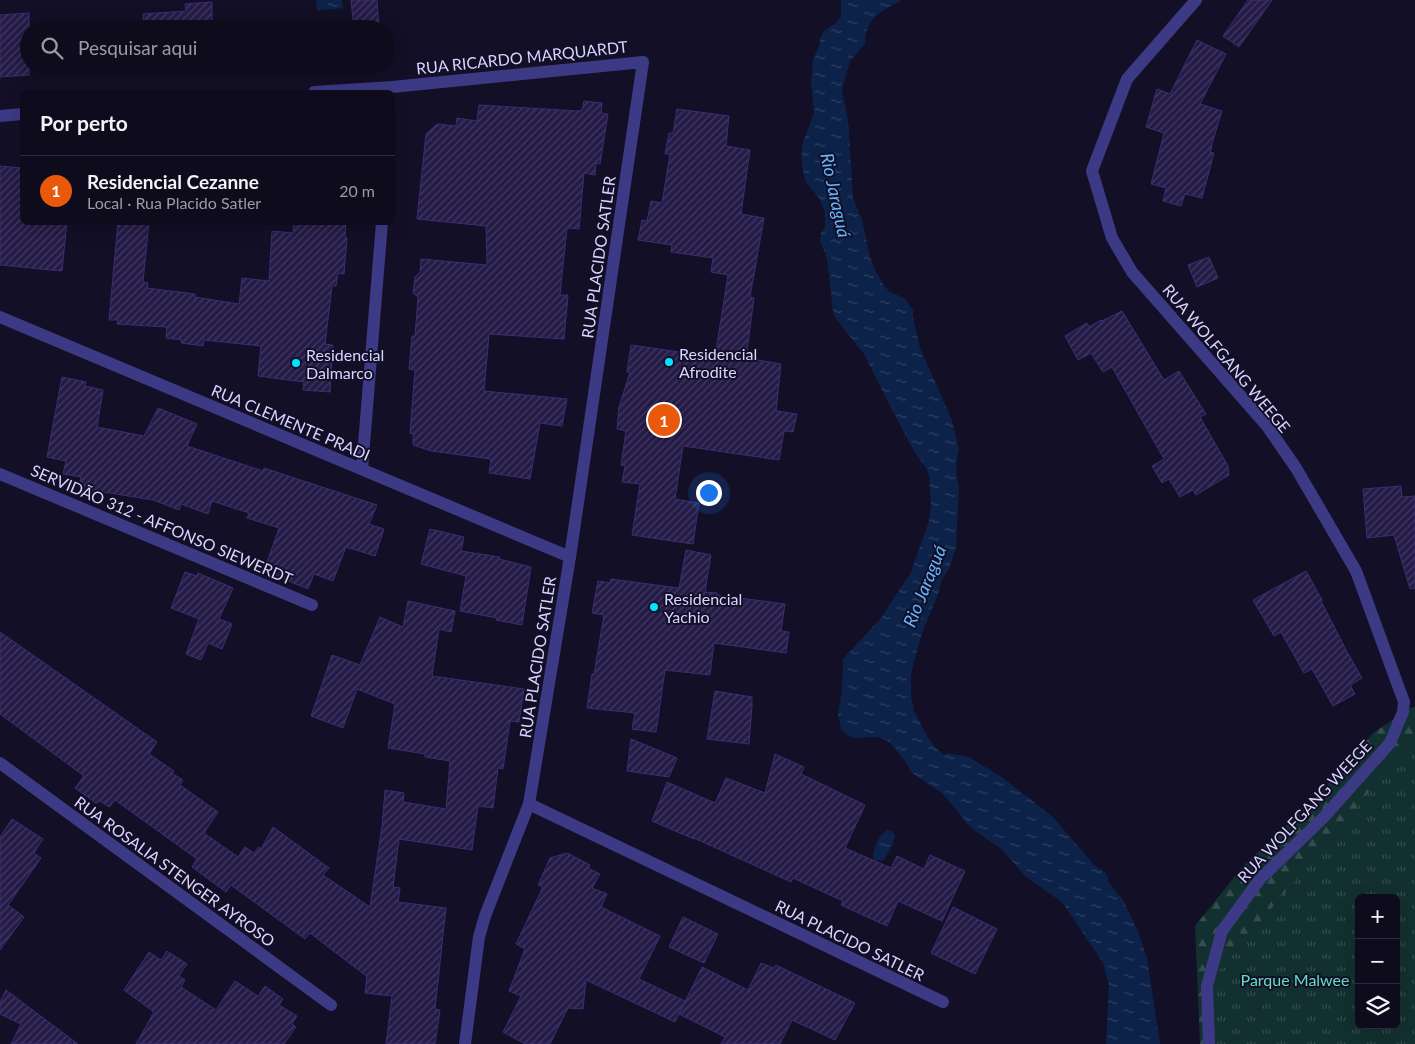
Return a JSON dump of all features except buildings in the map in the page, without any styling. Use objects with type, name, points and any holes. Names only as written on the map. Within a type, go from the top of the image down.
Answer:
[{"type":"street","name":"RUA WOLFGANG WEEGE","points":[[1196,0],[1127,79],[1092,171],[1112,238],[1132,272],[1267,426],[1296,468],[1356,571],[1404,702],[1403,712],[1390,743],[1323,818],[1260,879],[1222,930],[1207,986],[1209,1044]]},
{"type":"street","name":"RUA RICARDO MARQUARDT","points":[[392,90],[643,62]]},
{"type":"street","name":"RUA PLACIDO SATLER","points":[[643,62],[570,557],[529,804],[942,1002]]},
{"type":"street","points":[[0,116],[20,114]]},
{"type":"street","points":[[362,469],[382,225]]},
{"type":"street","name":"RUA CLEMENTE PRADI","points":[[0,317],[570,557]]},
{"type":"street","name":"SERVIDÃO 312 - AFFONSO SIEWERDT","points":[[0,474],[312,605]]},
{"type":"street","name":"RUA ROSALIA STENGER AYROSO","points":[[0,763],[331,1005]]},
{"type":"street","points":[[465,1044],[479,937],[485,916],[529,804]]},
{"type":"green space","name":"Parque Malwee","points":[[1415,706],[1415,1044],[1200,1044],[1195,926],[1244,865],[1318,796],[1374,732]]},
{"type":"green space","name":"Parque Malwee","points":[[1415,737],[1415,1044],[1216,1044],[1209,983]]},
{"type":"water","points":[[316,0],[342,0],[343,8],[317,11]]},
{"type":"water","name":"Rio Jaraguá","points":[[841,0],[902,0],[871,21],[865,44],[850,61],[842,90],[848,120],[853,198],[862,220],[870,257],[876,272],[884,286],[890,292],[904,298],[913,310],[920,348],[952,420],[959,450],[956,473],[959,488],[956,548],[949,569],[942,579],[921,636],[911,673],[911,696],[914,711],[928,738],[937,749],[943,754],[969,757],[1003,778],[1053,817],[1095,866],[1106,873],[1109,883],[1123,900],[1137,929],[1147,958],[1160,1044],[1106,1044],[1109,985],[1103,963],[1062,902],[1026,877],[1001,849],[971,828],[943,794],[912,773],[890,743],[876,737],[854,738],[847,735],[841,729],[838,714],[842,691],[843,659],[881,618],[911,572],[929,521],[931,505],[929,475],[926,468],[915,453],[864,354],[836,319],[833,312],[827,258],[820,241],[821,233],[825,227],[825,212],[819,198],[805,181],[801,158],[803,142],[814,113],[811,82],[813,60],[824,31],[836,23],[841,16]]},
{"type":"water","points":[[887,830],[892,831],[895,836],[893,844],[884,860],[875,861],[876,844]]},
{"type":"place","name":"Residencial Afrodite","points":[[669,362]]},
{"type":"place","name":"Residencial Dalmarco","points":[[296,363]]},
{"type":"place","name":"Residencial Cezanne","points":[[664,420]]},
{"type":"place","name":"Residencial Yachio","points":[[654,607]]}]
